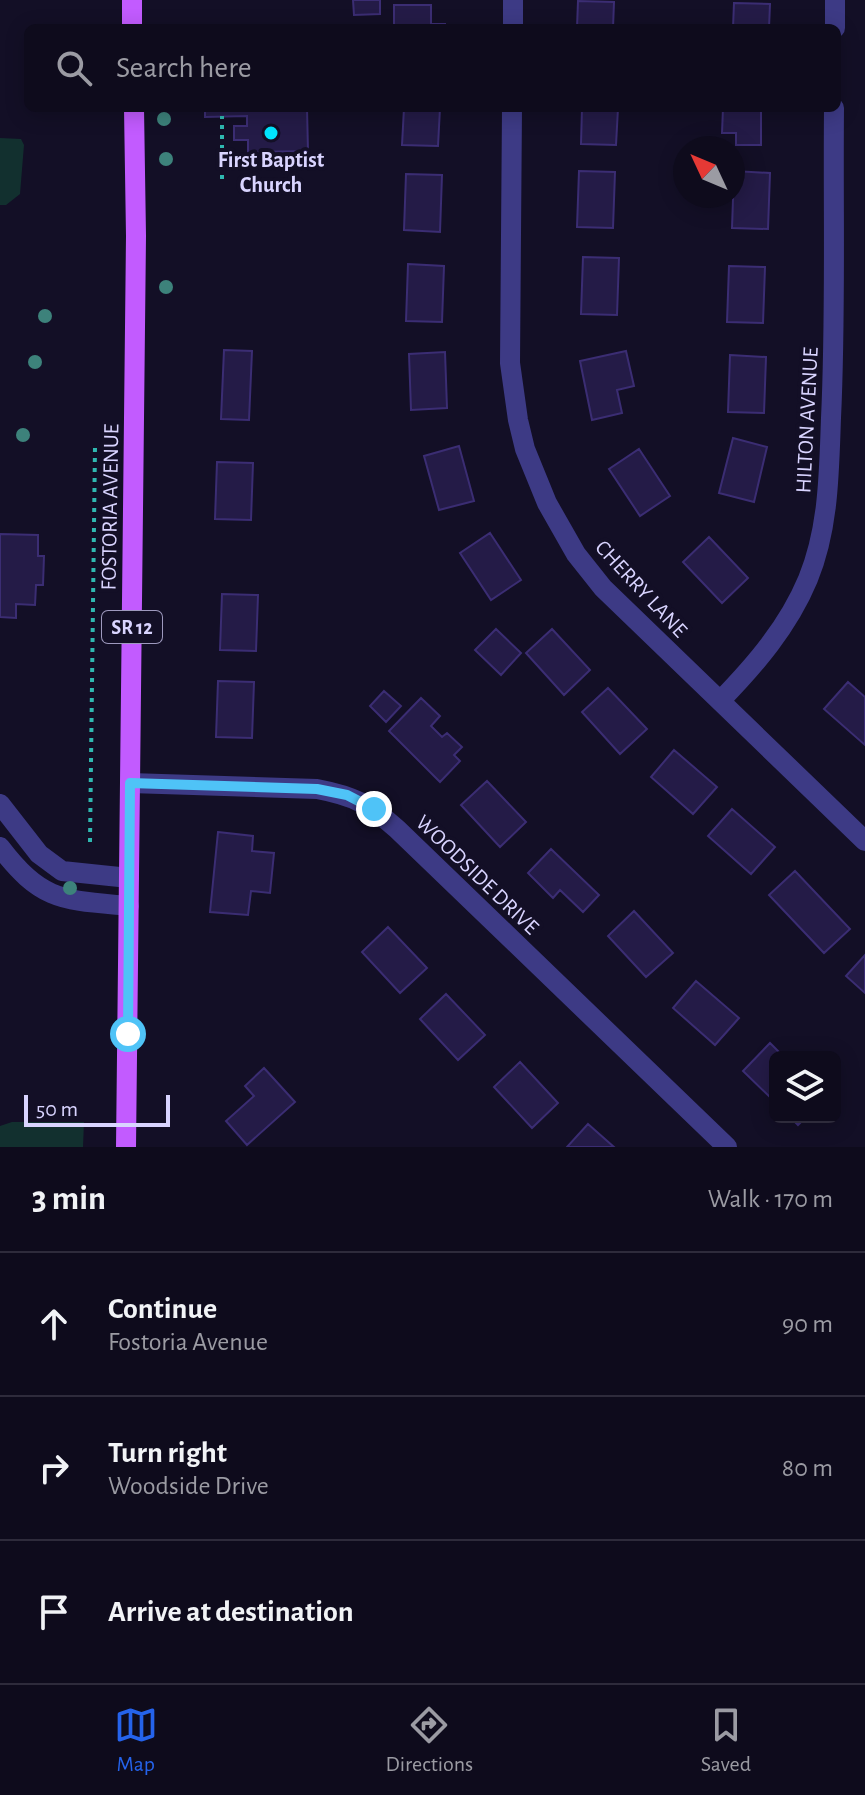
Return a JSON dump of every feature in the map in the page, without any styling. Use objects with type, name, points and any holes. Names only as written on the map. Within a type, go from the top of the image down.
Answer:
[{"type":"main road","points":[[132,0],[132,24]]},
{"type":"main road","name":"FOSTORIA AVENUE","points":[[126,1147],[136,236],[134,112]]},
{"type":"street","points":[[513,0],[513,24]]},
{"type":"street","points":[[835,0],[835,24]]},
{"type":"street","name":"CHERRY LANE","points":[[512,112],[510,363],[525,449],[547,503],[576,554],[603,588],[865,841]]},
{"type":"street","name":"HILTON AVENUE","points":[[720,701],[755,665],[781,630],[808,579],[823,524],[828,495],[834,363],[834,112]]},
{"type":"street","name":"WOODSIDE DRIVE","points":[[130,783],[317,789],[361,801],[397,829],[727,1147]]},
{"type":"street","points":[[0,804],[39,854],[62,871],[129,878]]},
{"type":"street","points":[[0,847],[29,881],[55,896],[69,901],[129,906]]},
{"type":"path","points":[[222,116],[222,179]]},
{"type":"path","points":[[90,842],[95,447]]},
{"type":"green space","points":[[0,138],[21,139],[24,145],[20,194],[6,205],[0,205]]},
{"type":"green space","points":[[12,1122],[84,1122],[83,1147],[0,1147],[0,1126]]},
{"type":"building","points":[[353,0],[380,0],[380,14],[354,15]]},
{"type":"building","points":[[578,1],[614,2],[613,24],[577,24]]},
{"type":"building","points":[[734,3],[770,4],[769,24],[733,24]]},
{"type":"building","points":[[394,5],[431,5],[431,24],[394,24]]},
{"type":"building","name":"First Baptist Church","points":[[205,112],[307,112],[308,151],[248,152],[248,140],[234,140],[234,126],[247,126],[247,116],[205,117]]},
{"type":"building","points":[[404,112],[440,112],[438,146],[402,145]]},
{"type":"building","points":[[582,112],[618,112],[616,145],[581,144]]},
{"type":"building","points":[[723,112],[761,112],[761,145],[745,145],[745,136],[736,136],[736,133],[722,133]]},
{"type":"building","points":[[579,171],[615,172],[613,228],[577,227]]},
{"type":"building","points":[[745,172],[770,173],[768,229],[732,228],[733,208],[745,208]]},
{"type":"building","points":[[406,174],[442,175],[440,232],[404,230]]},
{"type":"building","points":[[583,257],[619,258],[617,315],[581,314]]},
{"type":"building","points":[[408,264],[444,266],[442,322],[406,321]]},
{"type":"building","points":[[729,266],[765,267],[763,323],[727,322]]},
{"type":"building","points":[[224,350],[252,351],[249,420],[221,419]]},
{"type":"building","points":[[626,351],[634,386],[617,390],[622,413],[592,420],[580,361]]},
{"type":"building","points":[[445,352],[447,408],[411,410],[409,354]]},
{"type":"building","points":[[730,355],[766,357],[764,413],[728,412]]},
{"type":"building","points":[[733,438],[767,447],[754,502],[719,493]]},
{"type":"building","points":[[459,446],[474,501],[439,510],[424,456]]},
{"type":"building","points":[[639,449],[670,496],[640,516],[609,469]]},
{"type":"building","points":[[217,462],[253,463],[251,520],[215,519]]},
{"type":"building","points":[[490,533],[521,580],[491,600],[460,553]]},
{"type":"building","points":[[0,534],[38,535],[38,556],[44,556],[43,585],[36,585],[35,605],[16,604],[16,618],[0,617]]},
{"type":"building","points":[[709,537],[748,578],[722,603],[683,562]]},
{"type":"building","points":[[222,594],[258,595],[256,651],[220,650]]},
{"type":"building","points":[[496,629],[521,653],[501,675],[475,650]]},
{"type":"building","points":[[552,629],[590,670],[564,695],[526,653]]},
{"type":"building","points":[[218,681],[254,682],[252,738],[216,737]]},
{"type":"building","points":[[848,682],[865,697],[865,745],[824,709]]},
{"type":"building","points":[[608,688],[647,729],[620,754],[582,712]]},
{"type":"building","points":[[384,691],[401,706],[386,722],[370,706]]},
{"type":"building","points":[[421,698],[440,716],[431,726],[442,737],[447,733],[462,747],[454,755],[460,761],[440,782],[389,731]]},
{"type":"building","points":[[674,750],[717,787],[693,814],[651,777]]},
{"type":"building","points":[[487,781],[526,822],[500,847],[461,805]]},
{"type":"building","points":[[732,809],[775,847],[751,874],[708,836]]},
{"type":"building","points":[[218,832],[253,836],[252,851],[274,853],[270,893],[251,891],[248,915],[210,912]]},
{"type":"building","points":[[551,849],[599,895],[583,912],[560,890],[553,898],[528,873]]},
{"type":"building","points":[[795,871],[850,929],[824,953],[769,895]]},
{"type":"building","points":[[634,911],[673,953],[646,977],[608,936]]},
{"type":"building","points":[[388,927],[427,968],[400,993],[362,952]]},
{"type":"building","points":[[865,955],[865,993],[846,976]]},
{"type":"building","points":[[696,981],[739,1018],[715,1045],[673,1008]]},
{"type":"building","points":[[446,994],[485,1035],[458,1060],[420,1019]]},
{"type":"building","points":[[770,1043],[778,1051],[769,1051],[769,1096],[743,1071]]},
{"type":"building","points":[[520,1062],[558,1103],[532,1128],[494,1087]]},
{"type":"building","points":[[264,1068],[295,1102],[247,1145],[226,1121],[254,1096],[245,1086]]},
{"type":"building","points":[[588,1124],[614,1147],[567,1147]]},
{"type":"place","name":"First Baptist Church","points":[[271,133]]},
{"type":"route","points":[[128,1034],[130,783],[317,789],[347,795],[374,809]]}]
